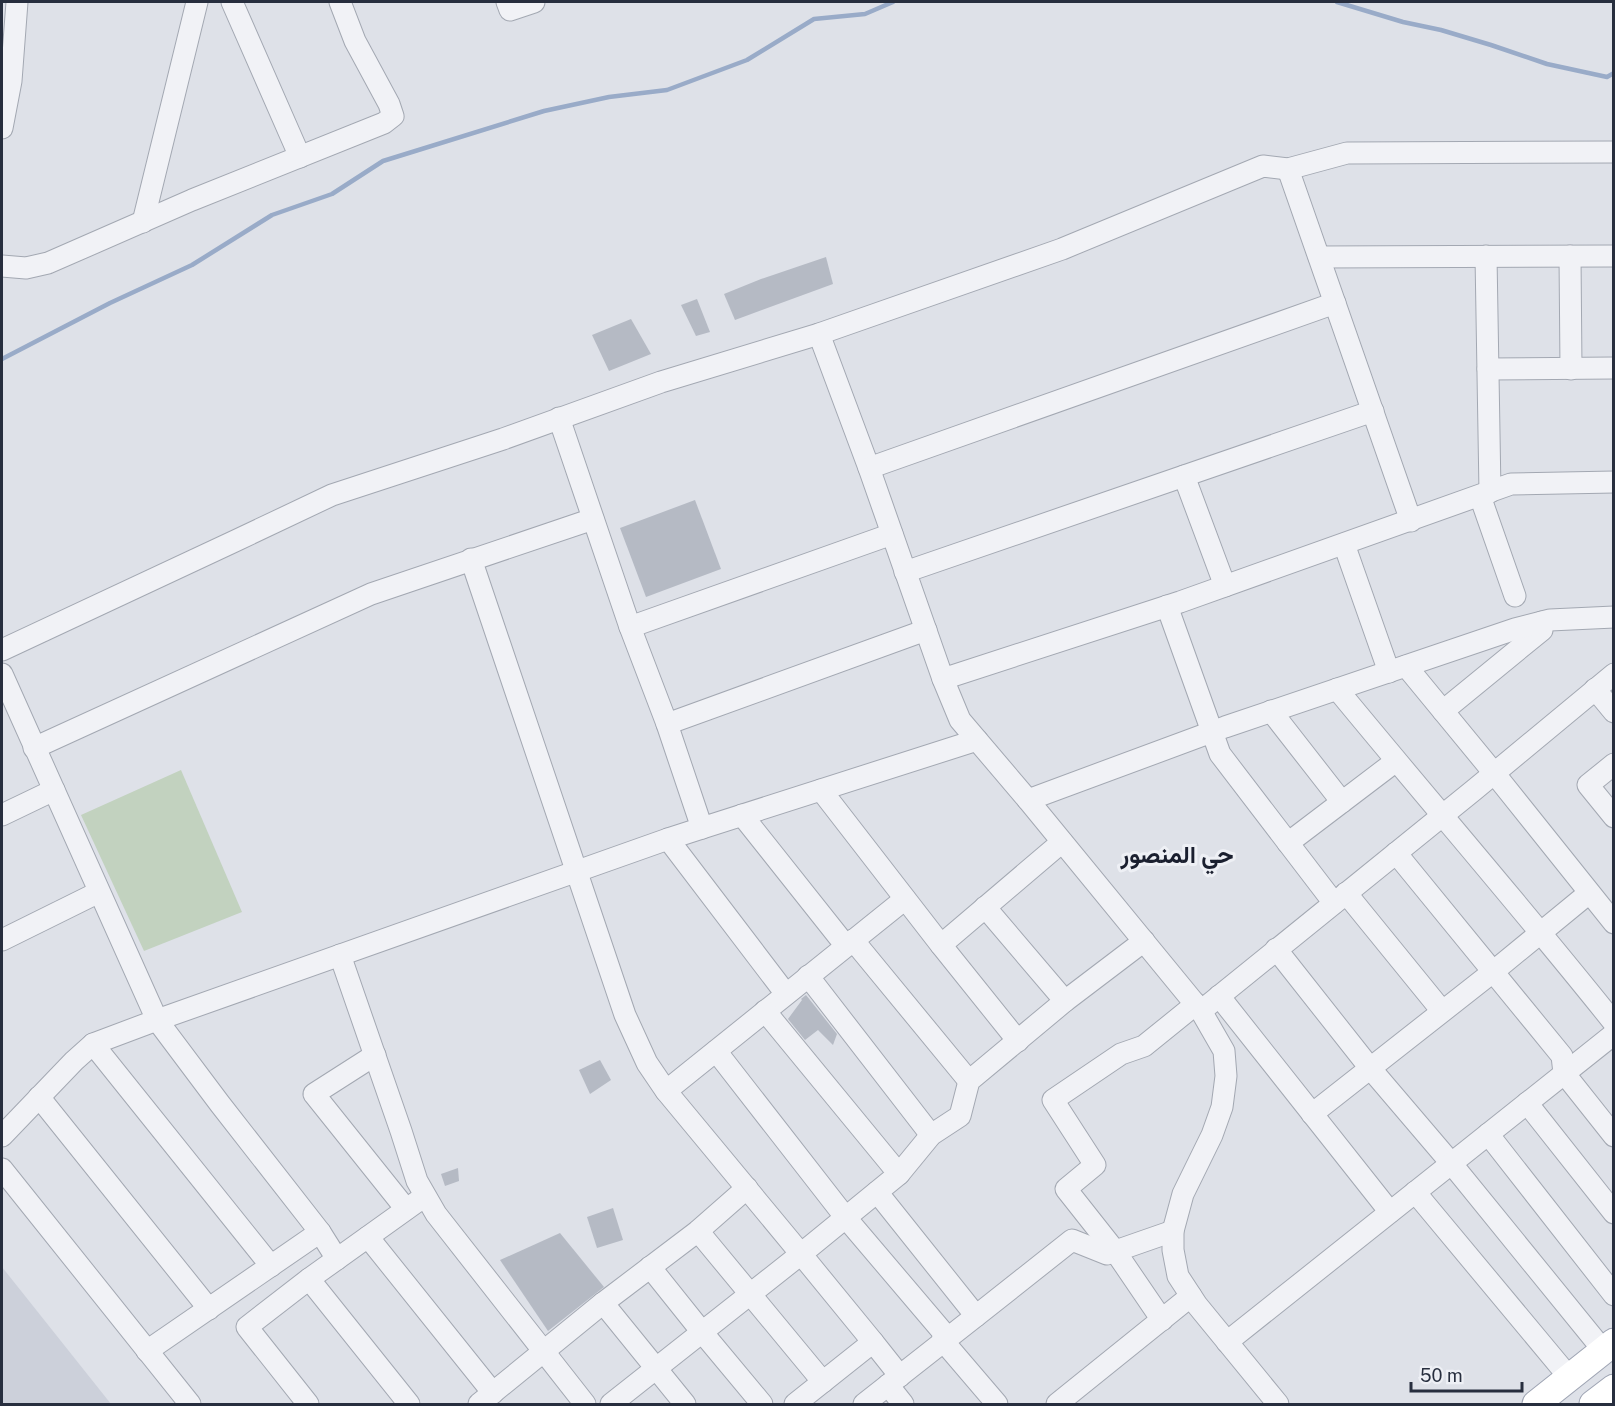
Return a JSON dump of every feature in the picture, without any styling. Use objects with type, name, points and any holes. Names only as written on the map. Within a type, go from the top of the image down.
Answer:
[{"type":"main road","points":[[1536,1404],[1608,1346]]},
{"type":"main road","points":[[1593,1404],[1614,1388]]},
{"type":"street","points":[[2,128],[11,81],[7,63],[17,2]]},
{"type":"street","points":[[144,222],[197,2]]},
{"type":"street","points":[[232,2],[300,157]]},
{"type":"street","points":[[2,266],[26,268],[48,263],[192,200],[384,123],[393,116],[389,104],[355,41],[340,2]]},
{"type":"street","points":[[507,2],[510,10],[534,2]]},
{"type":"street","points":[[2,650],[332,495],[503,439],[661,382],[819,334],[1062,249],[1263,166],[1288,169],[1347,153],[1614,152]]},
{"type":"street","points":[[1288,169],[1411,521]]},
{"type":"street","points":[[1486,256],[1488,369],[1485,494],[1515,596]]},
{"type":"street","points":[[1570,256],[1571,369]]},
{"type":"street","points":[[1319,257],[1614,256]]},
{"type":"street","points":[[869,468],[1335,303]]},
{"type":"street","points":[[819,334],[943,679],[960,720],[1198,1007],[1224,1051],[1226,1076],[1222,1107],[1212,1135],[1183,1194],[1173,1231],[1173,1250],[1178,1276],[1191,1296],[1278,1404]]},
{"type":"street","points":[[1488,369],[1614,368]]},
{"type":"street","points":[[905,572],[1373,411]]},
{"type":"street","points":[[559,418],[702,828]]},
{"type":"street","points":[[1184,476],[1224,586]]},
{"type":"street","points":[[943,679],[1167,606],[1511,484],[1614,482]]},
{"type":"street","points":[[34,748],[371,594],[593,519]]},
{"type":"street","points":[[630,627],[892,534]]},
{"type":"street","points":[[1344,544],[1397,669],[1443,711],[1614,923]]},
{"type":"street","points":[[471,559],[625,1016],[647,1063],[666,1091],[873,1342],[894,1381],[903,1404]]},
{"type":"street","points":[[1167,606],[1220,754],[1288,843],[1442,1011]]},
{"type":"street","points":[[1028,800],[1271,711],[1542,622],[1614,617]]},
{"type":"street","points":[[1443,711],[1542,630],[1542,622]]},
{"type":"street","points":[[667,724],[926,630]]},
{"type":"street","points":[[2,674],[157,1020],[320,1232],[337,1259]]},
{"type":"street","points":[[1162,1320],[1114,1251],[1066,1189],[1095,1165],[1053,1100],[1120,1053],[1144,1046],[1198,1007],[1219,996],[1614,674]]},
{"type":"street","points":[[1337,689],[1614,1023]]},
{"type":"street","points":[[1595,689],[1614,712]]},
{"type":"street","points":[[1271,711],[1342,802]]},
{"type":"street","points":[[2,1136],[93,1044],[668,838],[977,740]]},
{"type":"street","points":[[1288,843],[1396,761]]},
{"type":"street","points":[[1614,764],[1588,785],[1614,817]]},
{"type":"street","points":[[2,815],[54,790]]},
{"type":"street","points":[[821,790],[1018,1041]]},
{"type":"street","points":[[742,815],[969,1081]]},
{"type":"street","points":[[668,838],[786,994]]},
{"type":"street","points":[[941,945],[1062,842]]},
{"type":"street","points":[[1396,853],[1562,1056],[1564,1073],[1614,1136]]},
{"type":"street","points":[[2,940],[99,892]]},
{"type":"street","points":[[1312,1114],[1589,893]]},
{"type":"street","points":[[666,1091],[905,899]]},
{"type":"street","points":[[985,908],[1065,1001]]},
{"type":"street","points":[[611,1404],[899,1174],[931,1135],[960,1116],[969,1081],[1065,1001],[1144,941]]},
{"type":"street","points":[[1276,949],[1370,1068],[1608,1346]]},
{"type":"street","points":[[340,955],[417,1180],[425,1195],[436,1214],[585,1404]]},
{"type":"street","points":[[808,976],[931,1135]]},
{"type":"street","points":[[1219,996],[1390,1212]]},
{"type":"street","points":[[765,1011],[899,1174]]},
{"type":"street","points":[[1227,1342],[1614,1034]]},
{"type":"street","points":[[93,1044],[271,1266]]},
{"type":"street","points":[[716,1051],[846,1218],[942,1331],[944,1342],[997,1404]]},
{"type":"street","points":[[375,1055],[314,1094],[406,1209]]},
{"type":"street","points":[[39,1097],[209,1309]]},
{"type":"street","points":[[1527,1103],[1614,1213]]},
{"type":"street","points":[[1488,1134],[1614,1295]]},
{"type":"street","points":[[2,1169],[190,1404]]},
{"type":"street","points":[[368,1237],[486,1399],[603,1303],[698,1231],[747,1188]]},
{"type":"street","points":[[877,1192],[976,1316]]},
{"type":"street","points":[[1415,1192],[1569,1377]]},
{"type":"street","points":[[308,1404],[247,1327],[425,1195]]},
{"type":"street","points":[[698,1231],[823,1382]]},
{"type":"street","points":[[864,1404],[1072,1240],[1107,1254],[1173,1231]]},
{"type":"street","points":[[147,1351],[320,1232]]},
{"type":"street","points":[[650,1267],[762,1404]]},
{"type":"street","points":[[309,1279],[409,1404]]},
{"type":"street","points":[[1057,1404],[1191,1296]]},
{"type":"street","points":[[603,1303],[685,1404]]},
{"type":"street","points":[[803,1402],[823,1382],[873,1342]]},
{"type":"shaded area","points":[[2,1267],[111,1404],[2,1404]]},
{"type":"green space","points":[[181,770],[242,912],[144,951],[81,815]]},
{"type":"building","points":[[826,257],[833,284],[735,320],[724,294]]},
{"type":"building","points":[[697,299],[710,332],[696,336],[681,305]]},
{"type":"building","points":[[631,319],[651,354],[609,371],[592,335]]},
{"type":"building","points":[[695,500],[721,569],[646,597],[620,528]]},
{"type":"building","points":[[806,995],[837,1034],[833,1045],[818,1030],[805,1040],[788,1019]]},
{"type":"building","points":[[600,1060],[611,1080],[590,1094],[579,1070]]},
{"type":"building","points":[[458,1168],[459,1181],[445,1186],[441,1174]]},
{"type":"building","points":[[613,1208],[623,1240],[597,1248],[587,1217]]},
{"type":"building","points":[[560,1233],[604,1287],[548,1331],[500,1260]]},
{"type":"waterway","points":[[2,359],[110,303],[192,265],[272,215],[332,194],[383,161],[544,111],[609,97],[667,90],[747,60],[814,19],[865,14],[893,2]]},
{"type":"waterway","points":[[1337,2],[1403,22],[1441,30],[1547,64],[1607,77],[1614,73]]},
{"type":"district","name":"حي المنصور","points":[[1177,854]]}]
